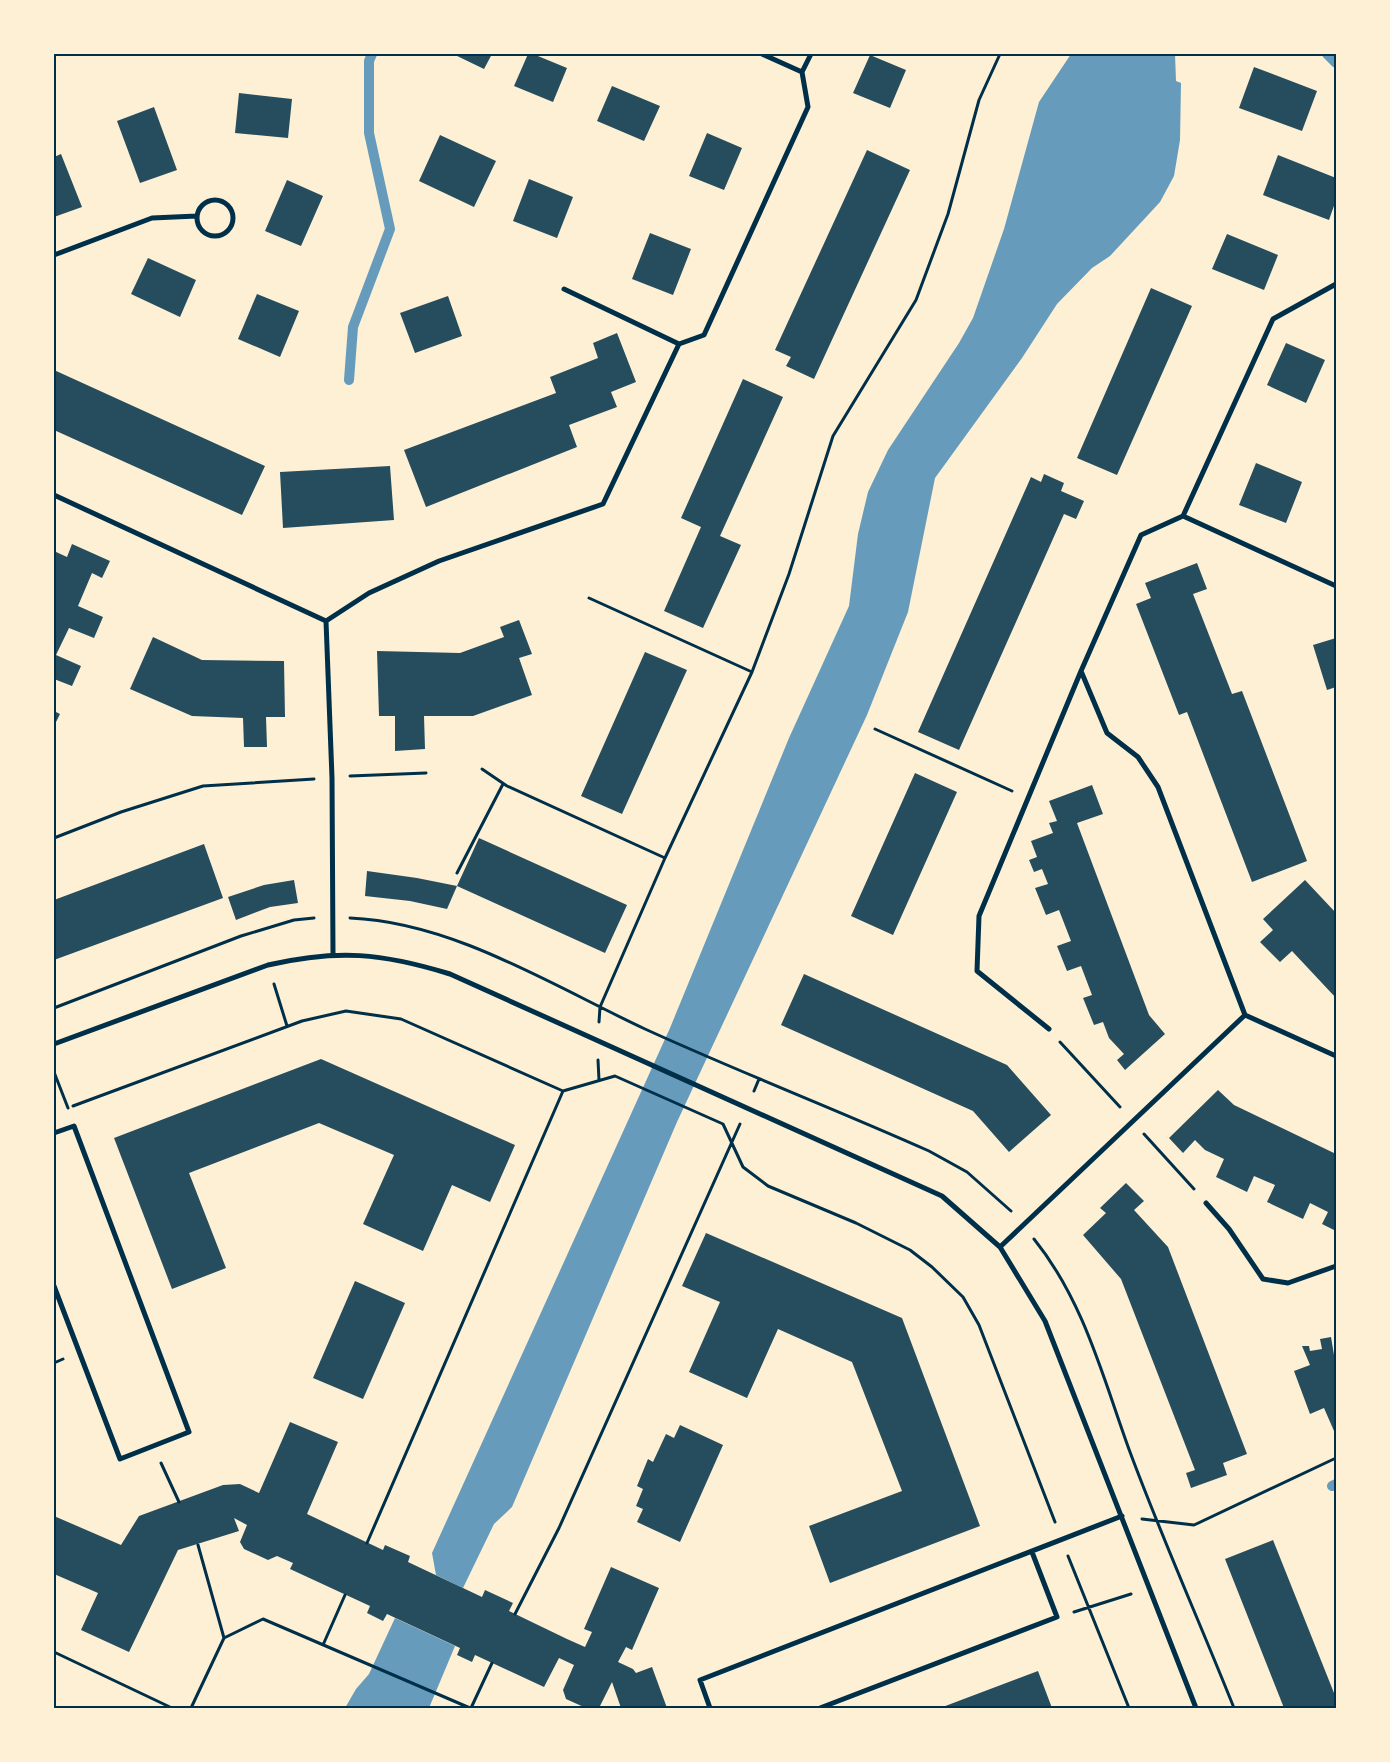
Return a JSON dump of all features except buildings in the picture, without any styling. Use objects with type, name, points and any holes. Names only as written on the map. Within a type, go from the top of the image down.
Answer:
[{"type":"street","points":[[762,54],[802,72]]},
{"type":"street","points":[[564,289],[678,344],[704,335],[808,107],[802,72],[810,54]]},
{"type":"street","points":[[217,200],[229,207],[233,220],[227,232],[213,236],[206,235],[200,230],[196,216],[203,204],[217,200]]},
{"type":"street","points":[[54,255],[152,218],[196,216]]},
{"type":"street","points":[[1049,1029],[977,971],[979,916],[1081,671],[1141,535],[1183,516],[1273,319],[1336,284]]},
{"type":"street","points":[[326,621],[369,593],[439,561],[603,504],[678,344]]},
{"type":"street","points":[[54,495],[326,621]]},
{"type":"street","points":[[1183,516],[1336,586]]},
{"type":"street","points":[[326,621],[332,778],[333,954]]},
{"type":"street","points":[[1081,671],[1107,733],[1138,757],[1158,787],[1245,1015],[1336,1056]]},
{"type":"street","points":[[54,1044],[268,965],[302,957],[333,954],[395,959],[450,974],[942,1196],[1000,1247],[1045,1321],[1196,1708]]},
{"type":"street","points":[[1000,1247],[1245,1015]]},
{"type":"street","points":[[54,1133],[74,1126],[189,1432],[120,1459],[54,1286]]},
{"type":"street","points":[[1206,1202],[1229,1229],[1264,1279],[1288,1283],[1336,1266]]},
{"type":"street","points":[[710,1708],[700,1680],[1122,1516]]},
{"type":"street","points":[[820,1708],[1057,1617],[1032,1552]]},
{"type":"path","points":[[607,992],[665,858],[752,672],[789,574],[834,436],[916,300],[948,214],[979,100],[1000,54]]},
{"type":"path","points":[[590,598],[752,672]]},
{"type":"path","points":[[875,729],[1028,798]]},
{"type":"path","points":[[482,769],[503,784],[665,858]]},
{"type":"path","points":[[54,838],[121,812],[203,786],[332,778],[363,774],[426,773]]},
{"type":"path","points":[[457,873],[503,784]]},
{"type":"path","points":[[268,965],[287,1026]]},
{"type":"path","points":[[54,1072],[68,1108],[287,1026],[346,1011],[400,1019],[563,1091],[615,1076],[723,1124],[743,1167],[768,1186],[856,1223],[910,1250],[932,1267],[963,1297],[979,1325],[1129,1708]]},
{"type":"path","points":[[645,1029],[726,1065]]},
{"type":"path","points":[[1049,1029],[1206,1202]]},
{"type":"path","points":[[515,1614],[559,1528],[759,1078]]},
{"type":"path","points":[[367,1543],[563,1091]]},
{"type":"path","points":[[153,1446],[179,1502]]},
{"type":"path","points":[[1122,1516],[1194,1525],[1336,1458]]},
{"type":"path","points":[[198,1545],[224,1638]]},
{"type":"path","points":[[1089,1607],[1148,1589]]},
{"type":"path","points":[[323,1645],[345,1595]]},
{"type":"path","points":[[191,1708],[224,1638],[263,1619],[470,1708],[492,1663]]},
{"type":"path","points":[[54,1652],[172,1708]]},
{"type":"water","points":[[1071,54],[1175,54],[1176,81],[1181,83],[1180,140],[1174,176],[1160,202],[1110,256],[1092,268],[1057,304],[1022,358],[935,478],[908,612],[867,715],[677,1122],[512,1507],[494,1524],[463,1588],[436,1575],[432,1553],[670,1028],[789,738],[849,606],[858,534],[868,492],[888,450],[959,343],[973,318],[1004,229],[1039,102]]},
{"type":"water","points":[[395,1618],[455,1646],[429,1708],[345,1708],[356,1689],[369,1674]]},
{"type":"waterway","points":[[349,380],[353,327],[390,229],[369,133],[369,61],[372,54]]},
{"type":"waterway","points":[[1327,54],[1336,63]]},
{"type":"waterway","points":[[1332,1486],[1336,1484]]}]
